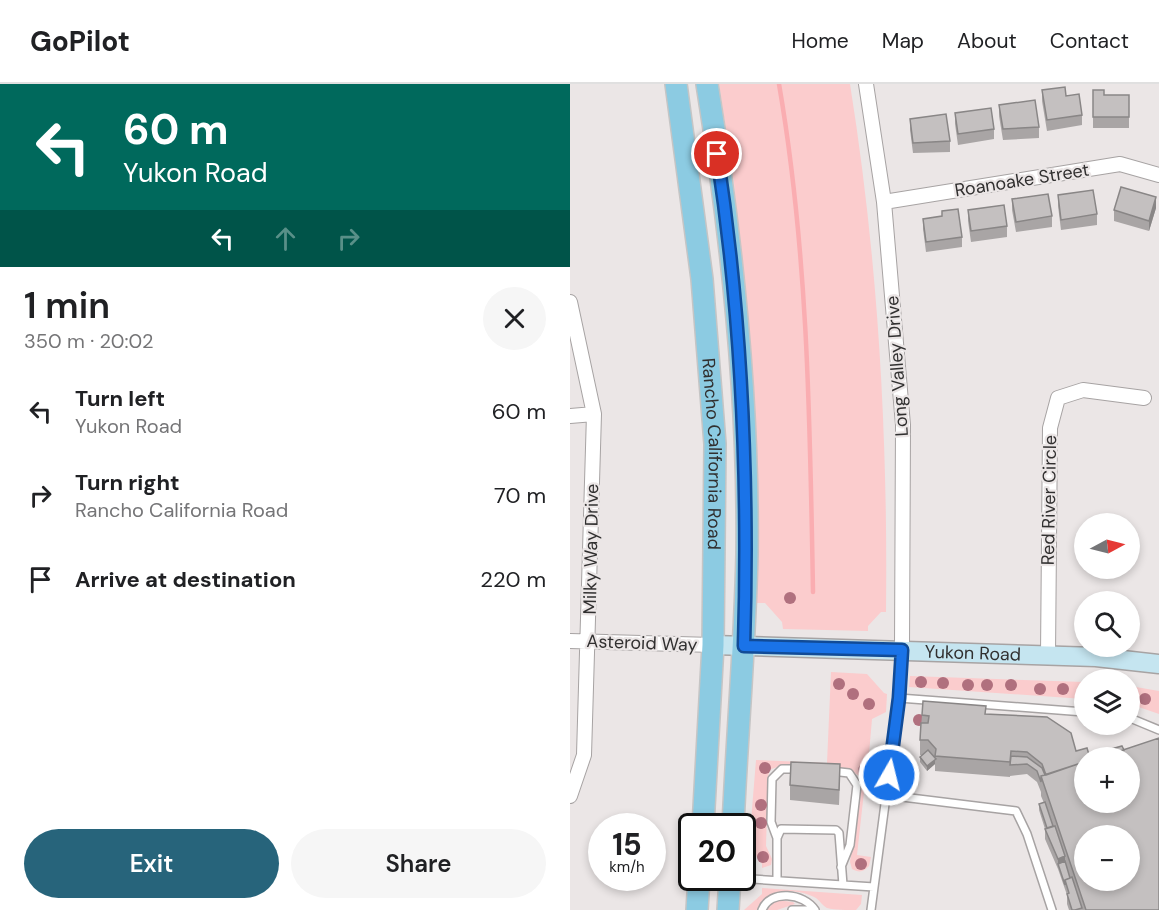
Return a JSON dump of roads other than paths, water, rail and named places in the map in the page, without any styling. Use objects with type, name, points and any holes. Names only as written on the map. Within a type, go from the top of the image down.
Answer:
[{"type":"main road","name":"Rancho California Road","points":[[676,84],[702,279],[715,444],[713,645],[704,813]]},
{"type":"main road","name":"Rancho California Road","points":[[707,84],[732,272],[741,372],[747,552],[734,813]]},
{"type":"main road","points":[[697,910],[698,891]]},
{"type":"main road","points":[[728,910],[729,891]]},
{"type":"street","name":"Long Valley Drive","points":[[866,84],[884,202],[903,425],[902,650]]},
{"type":"street","name":"Roanoake Street","points":[[884,202],[1120,164],[1159,175]]},
{"type":"street","name":"Milky Way Drive","points":[[570,302],[594,414],[584,755],[570,796]]},
{"type":"street","name":"Red River Circle","points":[[1047,655],[1050,428],[1058,398],[1083,390],[1144,398]]},
{"type":"street","points":[[570,416],[594,414]]},
{"type":"street","name":"Asteroid Way","points":[[570,640],[713,645]]},
{"type":"street","name":"Yukon Road","points":[[713,645],[1047,655],[1159,664]]},
{"type":"lane","points":[[871,910],[899,698],[902,650]]},
{"type":"lane","points":[[899,698],[1074,711]]},
{"type":"lane","points":[[1140,722],[1159,730]]},
{"type":"lane","points":[[777,838],[771,822],[772,779],[782,769],[811,770]]},
{"type":"lane","points":[[822,771],[849,773],[857,785],[850,845],[841,867]]},
{"type":"lane","points":[[886,795],[1016,811],[1027,834],[1052,910]]},
{"type":"lane","points":[[777,880],[779,832],[785,828],[836,831],[843,885]]},
{"type":"lane","points":[[756,879],[874,887]]},
{"type":"lane","points":[[762,910],[767,901],[779,896],[805,899],[814,910]]},
{"type":"lane","points":[[792,910],[814,910]]},
{"type":"waterway","points":[[779,84],[789,147],[802,273],[809,400],[813,592]]}]
